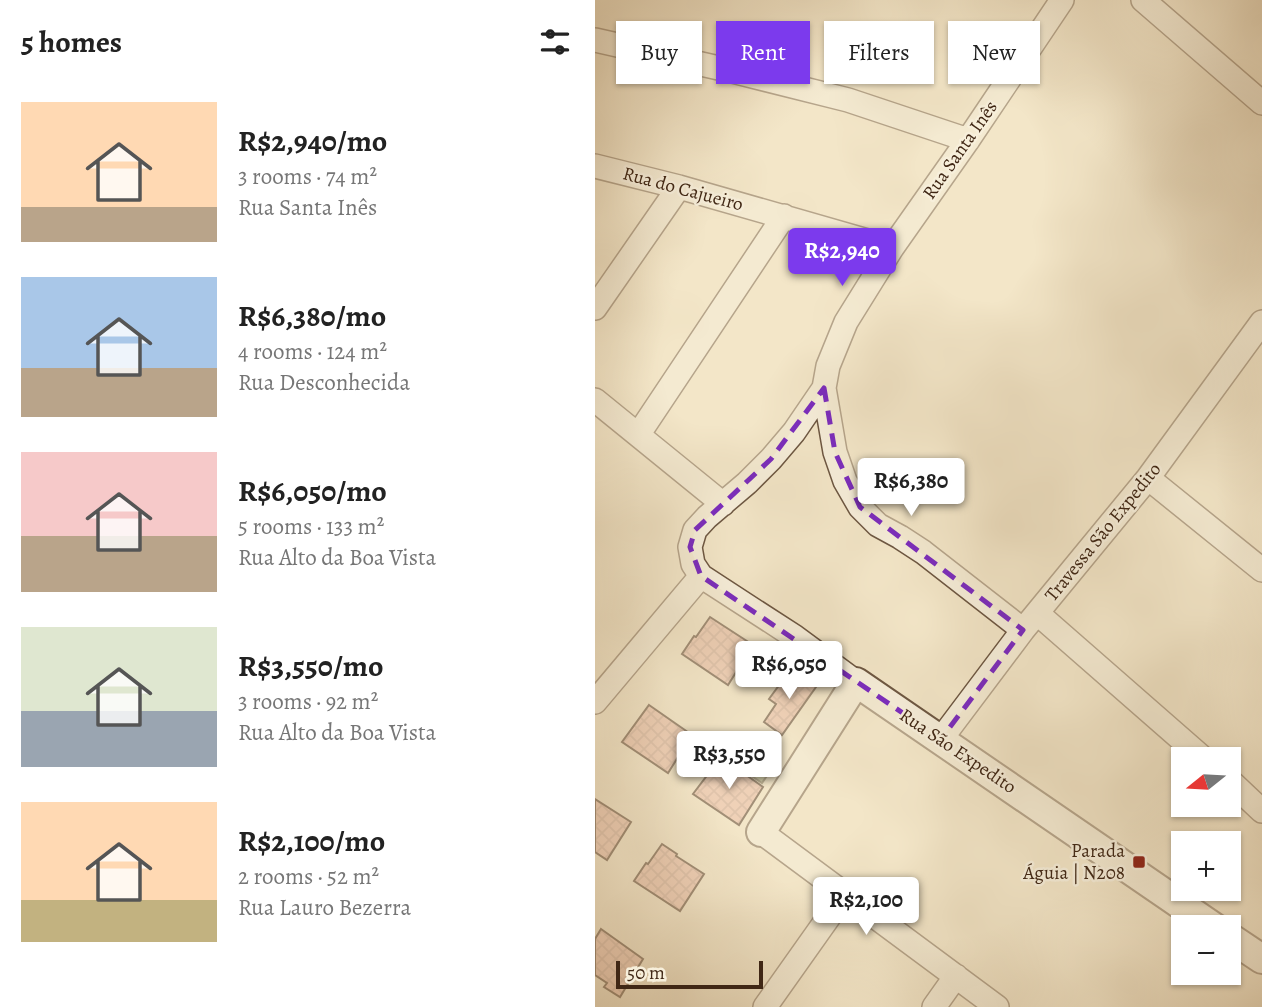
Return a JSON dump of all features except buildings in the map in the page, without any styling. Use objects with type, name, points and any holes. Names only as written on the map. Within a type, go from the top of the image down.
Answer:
[{"type":"street","name":"Rua Santa Inês","points":[[701,576],[693,564],[690,547],[695,530],[747,483],[794,432],[824,388],[828,366],[846,322],[892,248],[1061,0]]},
{"type":"street","points":[[1143,0],[1262,103]]},
{"type":"street","points":[[595,40],[848,100],[968,140]]},
{"type":"street","name":"Rua do Cajueiro","points":[[595,166],[679,187],[892,248]]},
{"type":"street","points":[[595,308],[679,187]]},
{"type":"street","points":[[638,435],[784,216]]},
{"type":"street","name":"Travessa São Expedito","points":[[941,739],[1030,621],[1148,478],[1260,330]]},
{"type":"street","points":[[824,388],[835,452],[845,481],[860,507],[878,525],[1030,621],[1189,747]]},
{"type":"street","points":[[595,400],[723,504]]},
{"type":"street","points":[[1148,478],[1262,569]]},
{"type":"street","points":[[595,702],[701,576]]},
{"type":"street","name":"Rua São Expedito","points":[[701,576],[795,637],[856,682],[1196,915]]},
{"type":"street","points":[[856,682],[761,832],[997,1007]]},
{"type":"street","points":[[1241,791],[1262,811]]},
{"type":"street","points":[[765,1007],[845,894]]},
{"type":"street","points":[[1241,945],[1262,959]]},
{"type":"street","points":[[934,1007],[956,976]]},
{"type":"highlighted area","points":[[824,388],[835,452],[860,507],[1023,630],[941,739],[701,576],[690,547],[695,530],[771,459]]},
{"type":"green space","points":[[736,733],[777,761],[762,783],[721,755]]},
{"type":"place","name":"Parada Águia | N208","points":[[1139,862]]}]
